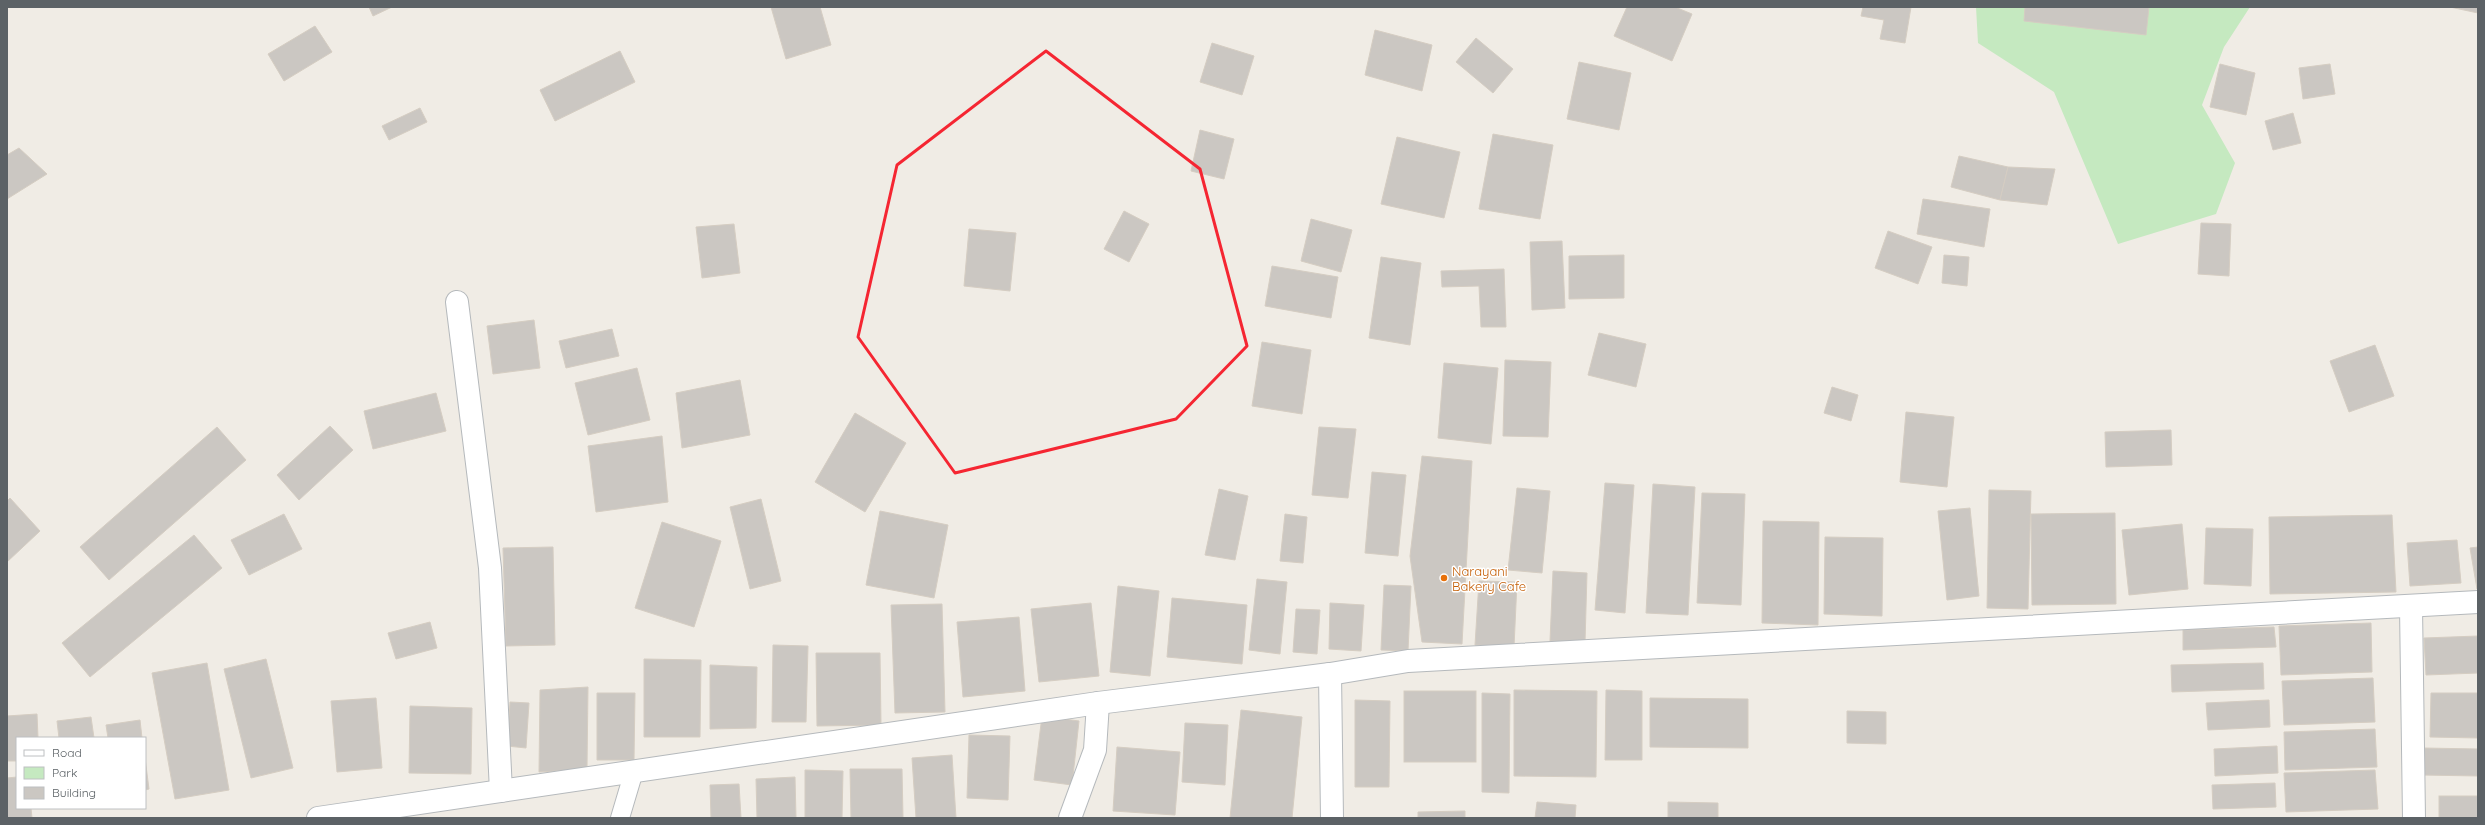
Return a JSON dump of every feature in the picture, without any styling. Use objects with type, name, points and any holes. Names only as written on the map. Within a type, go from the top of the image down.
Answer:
[{"type":"street","points":[[457,302],[490,568],[501,791]]},
{"type":"street","points":[[318,818],[1098,703],[1330,674],[1408,661],[2411,607],[2478,602]]},
{"type":"street","points":[[2411,607],[2414,818]]},
{"type":"street","points":[[1330,674],[1332,818]]},
{"type":"street","points":[[1070,818],[1095,750],[1098,703]]},
{"type":"lane","points":[[620,818],[634,771]]},
{"type":"highlighted area","points":[[1046,51],[1200,169],[1247,346],[1176,419],[955,473],[858,337],[897,165]]},
{"type":"green space","points":[[1976,7],[2250,7],[2224,47],[2202,105],[2235,163],[2216,214],[2118,244],[2054,92],[1978,43]]},
{"type":"building","points":[[369,7],[392,7],[373,16]]},
{"type":"building","points":[[771,7],[820,7],[831,45],[786,59]]},
{"type":"building","points":[[1627,7],[1675,7],[1692,14],[1672,61],[1614,36]]},
{"type":"building","points":[[1863,7],[1911,7],[1905,43],[1880,39],[1884,20],[1861,16]]},
{"type":"building","points":[[2025,7],[2149,7],[2146,35],[2024,21]]},
{"type":"building","points":[[2450,7],[2478,7],[2478,13]]},
{"type":"building","points":[[315,26],[332,52],[284,81],[268,54]]},
{"type":"building","points":[[1375,30],[1432,45],[1422,91],[1365,75]]},
{"type":"building","points":[[1476,38],[1513,69],[1493,93],[1456,62]]},
{"type":"building","points":[[1212,43],[1254,56],[1242,95],[1200,82]]},
{"type":"building","points":[[620,51],[635,82],[555,121],[540,90]]},
{"type":"building","points":[[1579,62],[1631,73],[1619,130],[1567,119]]},
{"type":"building","points":[[2220,64],[2255,73],[2246,115],[2210,107]]},
{"type":"building","points":[[2330,64],[2335,94],[2303,99],[2299,68]]},
{"type":"building","points":[[420,108],[427,122],[389,140],[382,126]]},
{"type":"building","points":[[2293,113],[2301,143],[2273,150],[2265,121]]},
{"type":"building","points":[[1200,130],[1234,139],[1224,179],[1191,171]]},
{"type":"building","points":[[1493,134],[1553,145],[1540,219],[1479,209]]},
{"type":"building","points":[[1397,137],[1460,152],[1444,218],[1381,204]]},
{"type":"building","points":[[19,148],[47,174],[7,199],[7,155]]},
{"type":"building","points":[[1959,156],[2008,167],[2000,200],[1951,187]]},
{"type":"building","points":[[2008,167],[2055,169],[2047,205],[2000,200]]},
{"type":"building","points":[[1923,199],[1990,209],[1984,247],[1917,234]]},
{"type":"building","points":[[1124,211],[1149,224],[1129,262],[1104,249]]},
{"type":"building","points":[[1311,219],[1352,230],[1341,272],[1301,261]]},
{"type":"building","points":[[2201,223],[2231,224],[2229,276],[2198,274]]},
{"type":"building","points":[[734,224],[740,273],[702,278],[696,227]]},
{"type":"building","points":[[969,229],[1016,233],[1010,291],[964,286]]},
{"type":"building","points":[[1888,231],[1932,247],[1918,284],[1875,268]]},
{"type":"building","points":[[1562,241],[1565,308],[1532,310],[1530,242]]},
{"type":"building","points":[[1624,255],[1624,298],[1569,299],[1569,256]]},
{"type":"building","points":[[1944,255],[1969,257],[1967,286],[1942,283]]},
{"type":"building","points":[[1381,257],[1421,263],[1410,345],[1369,338]]},
{"type":"building","points":[[1272,266],[1338,277],[1331,318],[1265,306]]},
{"type":"building","points":[[1504,269],[1506,327],[1481,327],[1479,286],[1442,287],[1441,271]]},
{"type":"building","points":[[534,320],[540,368],[493,374],[487,326]]},
{"type":"building","points":[[612,329],[619,356],[566,368],[559,341]]},
{"type":"building","points":[[1599,333],[1646,344],[1636,387],[1588,375]]},
{"type":"building","points":[[1262,342],[1311,350],[1302,414],[1252,406]]},
{"type":"building","points":[[2375,345],[2394,396],[2349,412],[2330,361]]},
{"type":"building","points":[[1505,360],[1551,362],[1548,437],[1503,436]]},
{"type":"building","points":[[1444,363],[1498,368],[1491,444],[1438,438]]},
{"type":"building","points":[[637,368],[650,420],[588,435],[575,383]]},
{"type":"building","points":[[740,380],[750,435],[682,448],[676,393]]},
{"type":"building","points":[[1832,387],[1858,395],[1851,421],[1824,413]]},
{"type":"building","points":[[436,393],[446,431],[373,449],[364,411]]},
{"type":"building","points":[[1906,412],[1954,417],[1947,487],[1900,482]]},
{"type":"building","points":[[855,413],[906,443],[865,512],[815,482]]},
{"type":"building","points":[[330,426],[353,450],[299,500],[277,475]]},
{"type":"building","points":[[217,427],[246,460],[109,580],[80,547]]},
{"type":"building","points":[[1319,427],[1356,429],[1348,498],[1312,495]]},
{"type":"building","points":[[2171,430],[2172,465],[2106,467],[2105,432]]},
{"type":"building","points":[[662,436],[668,502],[596,512],[588,446]]},
{"type":"building","points":[[1422,456],[1472,461],[1462,644],[1422,642],[1410,556]]},
{"type":"building","points":[[1372,472],[1406,475],[1398,556],[1365,553]]},
{"type":"building","points":[[1605,483],[1634,485],[1625,613],[1595,610]]},
{"type":"building","points":[[1653,484],[1695,487],[1688,615],[1646,613]]},
{"type":"building","points":[[1517,488],[1550,491],[1542,573],[1508,570]]},
{"type":"building","points":[[1219,489],[1248,496],[1235,560],[1205,555]]},
{"type":"building","points":[[1989,490],[2031,491],[2028,609],[1987,608]]},
{"type":"building","points":[[1702,493],[1745,494],[1741,605],[1697,603]]},
{"type":"building","points":[[10,498],[40,531],[7,562],[7,501]]},
{"type":"building","points":[[761,499],[781,581],[750,589],[730,507]]},
{"type":"building","points":[[1970,508],[1979,596],[1947,600],[1938,511]]},
{"type":"building","points":[[880,511],[948,525],[934,598],[866,585]]},
{"type":"building","points":[[2115,513],[2116,604],[2032,605],[2031,514]]},
{"type":"building","points":[[284,514],[302,549],[249,575],[231,540]]},
{"type":"building","points":[[1285,514],[1307,517],[1303,563],[1280,561]]},
{"type":"building","points":[[2392,515],[2396,592],[2270,594],[2269,517]]},
{"type":"building","points":[[1763,521],[1819,522],[1818,625],[1762,623]]},
{"type":"building","points":[[662,522],[721,541],[694,627],[635,608]]},
{"type":"building","points":[[2182,524],[2188,589],[2129,595],[2122,530]]},
{"type":"building","points":[[2206,528],[2253,529],[2251,586],[2204,584]]},
{"type":"building","points":[[194,535],[222,568],[90,677],[62,643]]},
{"type":"building","points":[[1825,537],[1883,538],[1882,616],[1824,614]]},
{"type":"building","points":[[2457,540],[2461,583],[2410,586],[2407,543]]},
{"type":"building","points":[[553,547],[555,645],[506,646],[503,548]]},
{"type":"building","points":[[2478,547],[2478,589],[2477,589],[2470,548]]},
{"type":"building","points":[[1553,571],[1587,573],[1585,643],[1550,641]]},
{"type":"building","points":[[1257,579],[1287,582],[1280,654],[1249,650]]},
{"type":"building","points":[[1479,581],[1517,582],[1514,647],[1475,645]]},
{"type":"building","points":[[1384,585],[1411,586],[1408,651],[1381,650]]},
{"type":"building","points":[[1118,586],[1159,591],[1150,676],[1110,672]]},
{"type":"building","points":[[1172,598],[1247,605],[1242,664],[1167,657]]},
{"type":"building","points":[[1091,603],[1099,676],[1039,682],[1031,609]]},
{"type":"building","points":[[1330,603],[1364,605],[1361,651],[1329,649]]},
{"type":"building","points":[[942,604],[945,712],[895,713],[891,605]]},
{"type":"building","points":[[1296,609],[1320,610],[1317,654],[1293,652]]},
{"type":"building","points":[[1019,617],[1025,691],[963,697],[957,622]]},
{"type":"building","points":[[430,622],[437,648],[396,659],[388,633]]},
{"type":"building","points":[[2371,623],[2372,672],[2281,675],[2279,626]]},
{"type":"building","points":[[2274,627],[2276,647],[2183,650],[2183,630]]},
{"type":"building","points":[[2478,636],[2478,673],[2426,675],[2424,638]]},
{"type":"building","points":[[773,645],[808,646],[806,722],[772,722]]},
{"type":"building","points":[[816,653],[880,653],[881,725],[817,726]]},
{"type":"building","points":[[266,659],[293,768],[251,778],[224,669]]},
{"type":"building","points":[[644,659],[701,660],[700,737],[644,737]]},
{"type":"building","points":[[207,663],[229,790],[175,799],[152,673]]},
{"type":"building","points":[[2263,663],[2264,689],[2172,692],[2171,665]]},
{"type":"building","points":[[710,665],[757,667],[756,728],[710,729]]},
{"type":"building","points":[[2373,678],[2375,722],[2284,725],[2282,681]]},
{"type":"building","points":[[588,687],[587,769],[539,772],[540,690]]},
{"type":"building","points":[[1514,690],[1597,691],[1596,777],[1514,776]]},
{"type":"building","points":[[1606,690],[1642,691],[1642,760],[1605,760]]},
{"type":"building","points":[[1404,691],[1476,691],[1476,762],[1404,762]]},
{"type":"building","points":[[597,693],[635,693],[634,760],[597,760]]},
{"type":"building","points":[[1482,693],[1510,694],[1509,793],[1482,792]]},
{"type":"building","points":[[2431,693],[2478,693],[2478,738],[2430,737]]},
{"type":"building","points":[[376,698],[382,768],[337,772],[331,701]]},
{"type":"building","points":[[1650,698],[1748,699],[1748,748],[1650,747]]},
{"type":"building","points":[[1355,700],[1390,701],[1389,787],[1355,787]]},
{"type":"building","points":[[2269,700],[2270,727],[2208,730],[2206,703]]},
{"type":"building","points":[[510,702],[529,703],[526,748],[507,746]]},
{"type":"building","points":[[410,706],[472,708],[471,774],[409,773]]},
{"type":"building","points":[[1241,710],[1302,717],[1292,818],[1230,818]]},
{"type":"building","points":[[1847,711],[1886,712],[1886,744],[1847,743]]},
{"type":"building","points":[[37,714],[38,737],[16,737],[16,761],[7,761],[7,716]]},
{"type":"building","points":[[1042,716],[1079,721],[1072,785],[1034,780]]},
{"type":"building","points":[[91,717],[94,737],[59,737],[57,721]]},
{"type":"building","points":[[140,720],[142,737],[108,737],[106,725]]},
{"type":"building","points":[[1185,723],[1228,725],[1225,785],[1182,782]]},
{"type":"building","points":[[2375,729],[2377,767],[2285,770],[2284,732]]},
{"type":"building","points":[[969,735],[1010,736],[1008,800],[967,798]]},
{"type":"building","points":[[2277,746],[2278,773],[2215,776],[2214,749]]},
{"type":"building","points":[[1117,747],[1180,752],[1175,815],[1113,811]]},
{"type":"building","points":[[2423,748],[2478,749],[2478,776],[2422,775]]},
{"type":"building","points":[[952,755],[956,818],[916,818],[912,758]]},
{"type":"building","points":[[146,766],[149,789],[146,790]]},
{"type":"building","points":[[850,769],[902,769],[903,818],[851,818]]},
{"type":"building","points":[[805,770],[843,771],[842,818],[805,818]]},
{"type":"building","points":[[2375,770],[2378,809],[2286,812],[2284,773]]},
{"type":"building","points":[[16,777],[16,809],[31,809],[32,818],[7,818],[7,778]]},
{"type":"building","points":[[795,777],[796,818],[757,818],[756,779]]},
{"type":"building","points":[[2275,783],[2276,807],[2213,809],[2212,785]]},
{"type":"building","points":[[739,784],[741,818],[711,818],[710,785]]},
{"type":"building","points":[[2439,796],[2478,796],[2478,818],[2439,818]]},
{"type":"building","points":[[1537,802],[1576,805],[1575,818],[1535,818]]},
{"type":"building","points":[[1668,802],[1718,803],[1718,818],[1668,818]]},
{"type":"building","points":[[1465,811],[1465,818],[1418,818],[1418,812]]},
{"type":"place","name":"Narayani Bakery Cafe","points":[[1444,578]]}]
